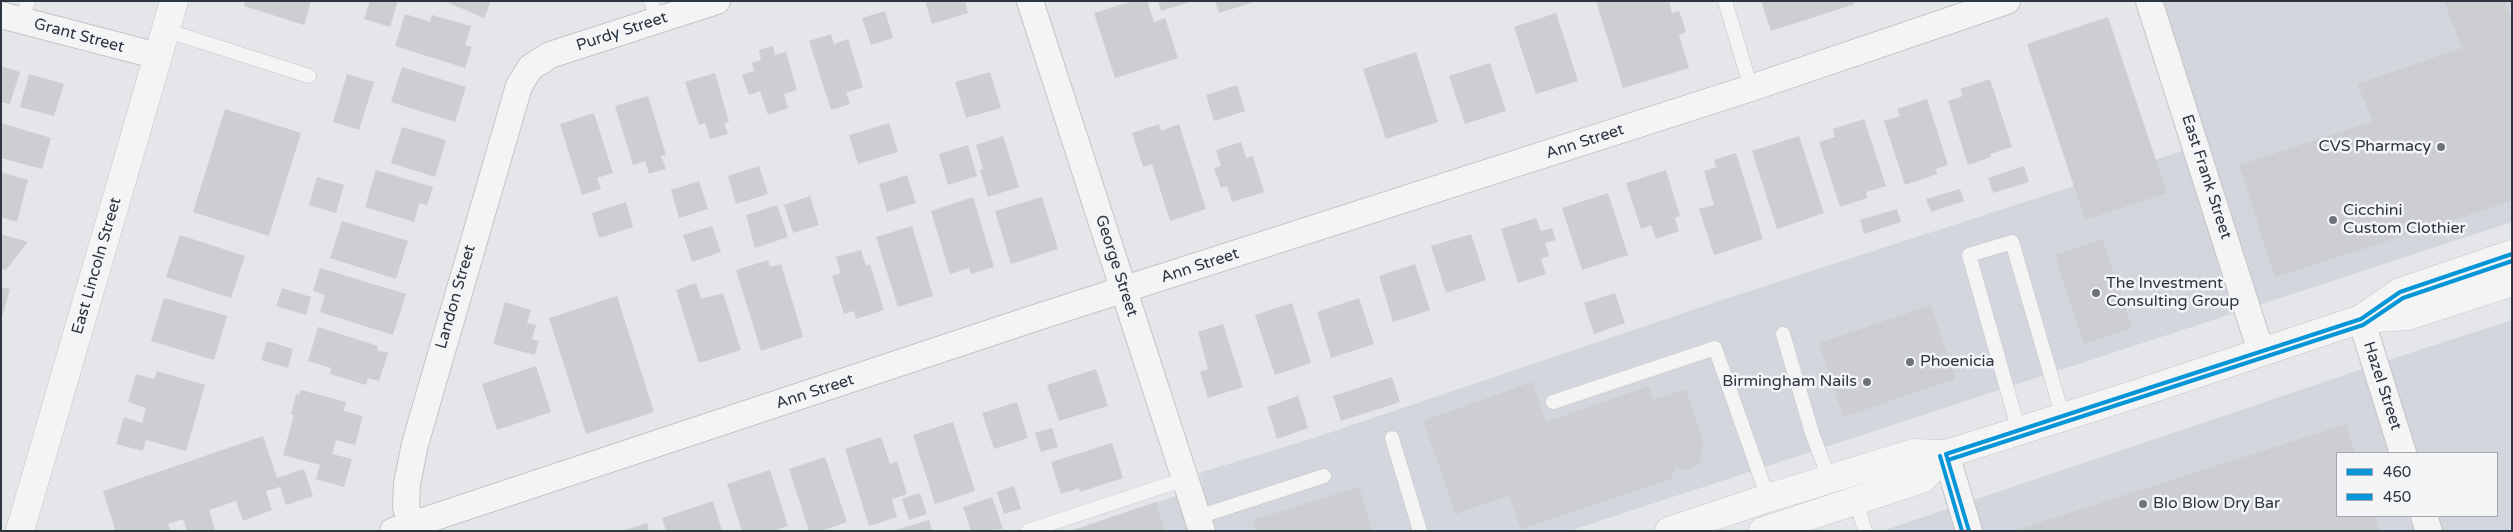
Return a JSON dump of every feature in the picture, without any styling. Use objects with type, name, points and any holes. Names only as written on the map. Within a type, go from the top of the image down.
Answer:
[{"type":"street","name":"East Lincoln Street","points":[[20,531],[174,1]]},
{"type":"street","name":"Purdy Street","points":[[530,68],[550,55],[654,11],[717,1]]},
{"type":"street","name":"George Street","points":[[1030,1],[1200,524]]},
{"type":"street","name":"Ann Street","points":[[406,529],[1124,290],[1751,88],[1972,7],[2007,1]]},
{"type":"street","name":"East Frank Street","points":[[2149,1],[2261,352]]},
{"type":"street","name":"Grant Street","points":[[17,13],[158,56]]},
{"type":"street","name":"Landon Street","points":[[406,529],[406,490],[415,444],[513,104],[519,86],[530,68]]},
{"type":"street","points":[[2361,319],[2400,292],[2512,254]]},
{"type":"street","points":[[1669,531],[1829,478],[1914,453],[1946,454],[2361,319],[2408,316],[2512,282]]},
{"type":"street","name":"Hazel Street","points":[[2361,319],[2404,452]]},
{"type":"street","points":[[1763,531],[1922,479],[1946,454]]},
{"type":"street","points":[[1946,454],[1969,531]]},
{"type":"street","points":[[2424,517],[2429,531]]},
{"type":"lane","points":[[1726,1],[1751,88]]},
{"type":"lane","points":[[165,30],[310,76]]},
{"type":"lane","points":[[2019,431],[2004,370],[1969,255],[2012,242],[2063,417]]},
{"type":"lane","points":[[1783,334],[1812,433],[1829,478]]},
{"type":"lane","points":[[1553,402],[1715,348],[1768,498]]},
{"type":"lane","points":[[1392,438],[1420,531]]},
{"type":"lane","points":[[1200,524],[1324,476]]},
{"type":"lane","points":[[1028,531],[1185,479]]},
{"type":"lane","points":[[1856,500],[1866,531]]},
{"type":"shaded area","points":[[2163,1],[2512,1],[2512,222],[1569,531],[1072,531],[1203,487],[1199,473],[1317,437],[1722,300],[2207,143]]},
{"type":"shaded area","points":[[2512,320],[2512,531],[1882,531],[2419,350]]},
{"type":"building","points":[[245,1],[311,1],[304,25],[244,6]]},
{"type":"building","points":[[370,1],[398,1],[390,27],[364,19]]},
{"type":"building","points":[[444,1],[491,1],[484,18]]},
{"type":"building","points":[[925,1],[965,1],[968,13],[932,24]]},
{"type":"building","points":[[1132,1],[1147,1],[1154,22],[1165,18],[1178,58],[1115,78],[1094,13]]},
{"type":"building","points":[[1158,1],[1190,1],[1190,2],[1161,11]]},
{"type":"building","points":[[1215,1],[1254,1],[1254,2],[1219,13]]},
{"type":"building","points":[[1596,1],[1669,1],[1672,13],[1679,11],[1686,32],[1679,35],[1689,68],[1623,88]]},
{"type":"building","points":[[1761,1],[1854,1],[1855,4],[1771,31]]},
{"type":"building","points":[[2444,1],[2504,1],[2512,21],[2512,201],[2275,277],[2239,165],[2373,121],[2357,84],[2462,48]]},
{"type":"building","points":[[885,11],[893,38],[871,45],[862,18]]},
{"type":"building","points":[[1556,13],[1578,81],[1536,94],[1514,27]]},
{"type":"building","points":[[405,14],[430,22],[432,15],[471,26],[465,45],[472,47],[465,68],[395,46]]},
{"type":"building","points":[[2108,17],[2167,193],[2085,220],[2027,44]]},
{"type":"building","points":[[831,34],[834,44],[848,39],[863,87],[846,93],[850,104],[831,110],[809,41]]},
{"type":"building","points":[[773,46],[775,55],[786,52],[797,90],[784,94],[788,108],[768,115],[760,91],[749,95],[742,75],[754,71],[752,63],[761,60],[759,50]]},
{"type":"building","points":[[1416,52],[1438,122],[1386,139],[1363,69]]},
{"type":"building","points":[[1490,63],[1506,111],[1465,124],[1449,76]]},
{"type":"building","points":[[1,66],[20,72],[10,104],[1,102]]},
{"type":"building","points":[[402,67],[466,87],[455,122],[391,102]]},
{"type":"building","points":[[990,72],[1001,108],[966,118],[955,82]]},
{"type":"building","points":[[715,73],[729,122],[724,123],[728,134],[710,139],[705,123],[699,125],[685,82]]},
{"type":"building","points":[[29,74],[64,84],[54,116],[20,107]]},
{"type":"building","points":[[347,74],[374,82],[359,130],[333,122]]},
{"type":"building","points":[[1990,79],[2012,147],[1990,154],[1991,157],[1968,165],[1948,101],[1963,96],[1960,89]]},
{"type":"building","points":[[1237,85],[1245,111],[1214,121],[1206,95]]},
{"type":"building","points":[[648,96],[666,155],[661,156],[666,169],[649,174],[645,161],[633,165],[615,106]]},
{"type":"building","points":[[1927,99],[1948,165],[1936,169],[1937,174],[1905,185],[1884,121],[1900,116],[1897,109]]},
{"type":"building","points":[[225,109],[301,133],[269,236],[193,212]]},
{"type":"building","points":[[594,113],[613,173],[597,178],[601,189],[582,195],[560,124]]},
{"type":"building","points":[[1864,119],[1886,186],[1866,192],[1867,198],[1840,207],[1819,142],[1835,137],[1833,129]]},
{"type":"building","points":[[1,123],[51,138],[42,169],[1,158]]},
{"type":"building","points":[[889,123],[898,152],[858,164],[849,135]]},
{"type":"building","points":[[1159,124],[1161,131],[1179,124],[1206,209],[1170,221],[1152,164],[1143,167],[1132,133]]},
{"type":"building","points":[[402,127],[446,140],[435,177],[391,163]]},
{"type":"building","points":[[1003,136],[1019,187],[988,197],[980,170],[983,169],[976,145]]},
{"type":"building","points":[[1799,136],[1824,213],[1777,229],[1752,151]]},
{"type":"building","points":[[1241,142],[1246,158],[1253,156],[1264,192],[1232,202],[1227,186],[1221,188],[1214,168],[1221,166],[1216,150]]},
{"type":"building","points":[[968,145],[977,176],[948,185],[939,154]]},
{"type":"building","points":[[1736,153],[1763,239],[1714,255],[1699,209],[1714,205],[1704,171],[1716,167],[1714,160]]},
{"type":"building","points":[[759,166],[768,194],[736,204],[728,176]]},
{"type":"building","points":[[2024,166],[2029,182],[1993,193],[1988,178]]},
{"type":"building","points":[[376,170],[433,187],[427,205],[419,203],[414,222],[365,207]]},
{"type":"building","points":[[1666,170],[1680,216],[1675,218],[1679,231],[1656,239],[1651,225],[1641,229],[1626,183]]},
{"type":"building","points":[[1,172],[28,180],[17,222],[1,217]]},
{"type":"building","points":[[907,175],[916,203],[887,212],[879,184]]},
{"type":"building","points":[[317,177],[344,185],[336,213],[309,205]]},
{"type":"building","points":[[699,181],[708,209],[679,218],[671,190]]},
{"type":"building","points":[[1960,189],[1964,201],[1931,212],[1926,199]]},
{"type":"building","points":[[1608,193],[1628,255],[1582,270],[1562,208]]},
{"type":"building","points":[[810,196],[819,225],[793,233],[784,205]]},
{"type":"building","points":[[973,197],[994,267],[971,274],[969,268],[950,274],[931,211]]},
{"type":"building","points":[[1042,197],[1058,249],[1011,264],[995,211]]},
{"type":"building","points":[[626,202],[633,227],[599,238],[592,213]]},
{"type":"building","points":[[777,205],[788,237],[755,248],[746,215]]},
{"type":"building","points":[[1897,209],[1901,222],[1864,234],[1860,220]]},
{"type":"building","points":[[1536,218],[1541,231],[1552,228],[1556,240],[1545,243],[1549,256],[1541,259],[1546,274],[1518,283],[1501,229]]},
{"type":"building","points":[[342,221],[408,241],[396,279],[330,258]]},
{"type":"building","points":[[712,226],[721,252],[692,262],[683,235]]},
{"type":"building","points":[[912,226],[933,296],[898,307],[876,237]]},
{"type":"building","points":[[1,234],[28,242],[6,270],[1,269]]},
{"type":"building","points":[[1471,234],[1486,280],[1446,293],[1431,246]]},
{"type":"building","points":[[180,235],[245,256],[231,298],[166,277]]},
{"type":"building","points":[[2102,239],[2132,328],[2084,344],[2055,255]]},
{"type":"building","points":[[861,250],[866,266],[870,264],[884,310],[856,319],[854,311],[844,314],[832,276],[841,273],[836,257]]},
{"type":"building","points":[[768,260],[770,267],[781,264],[803,337],[761,351],[736,270]]},
{"type":"building","points":[[1415,264],[1430,310],[1393,322],[1379,276]]},
{"type":"building","points":[[320,268],[406,294],[393,335],[320,312],[325,295],[313,291]]},
{"type":"building","points":[[696,283],[701,299],[723,293],[741,350],[699,363],[676,290]]},
{"type":"building","points":[[1,287],[10,289],[2,317],[1,317]]},
{"type":"building","points":[[282,288],[311,297],[306,315],[276,306]]},
{"type":"building","points":[[1615,293],[1625,323],[1594,334],[1584,303]]},
{"type":"building","points":[[617,296],[654,412],[586,434],[549,318]]},
{"type":"building","points":[[164,298],[227,316],[214,360],[151,341]]},
{"type":"building","points":[[1359,298],[1374,344],[1331,358],[1317,312]]},
{"type":"building","points":[[505,302],[531,310],[527,323],[536,325],[532,339],[539,341],[535,355],[493,344]]},
{"type":"building","points":[[1292,303],[1311,363],[1275,375],[1255,315]]},
{"type":"building","points":[[1931,305],[1955,379],[1843,417],[1819,343]]},
{"type":"building","points":[[1223,324],[1243,387],[1208,398],[1200,372],[1208,369],[1198,332]]},
{"type":"building","points":[[318,327],[378,346],[377,350],[388,353],[379,381],[368,378],[366,385],[330,374],[331,368],[308,361]]},
{"type":"building","points":[[267,341],[293,349],[288,368],[261,360]]},
{"type":"building","points":[[536,366],[551,412],[497,430],[482,384]]},
{"type":"building","points":[[1096,369],[1108,406],[1059,421],[1047,385]]},
{"type":"building","points":[[157,371],[205,385],[186,451],[146,440],[143,451],[116,444],[124,417],[142,423],[146,408],[128,402],[136,374],[154,379]]},
{"type":"building","points":[[1392,377],[1400,402],[1341,421],[1333,396]]},
{"type":"building","points":[[1532,382],[1546,422],[1649,386],[1653,400],[1686,389],[1703,442],[1700,463],[1688,470],[1676,467],[1671,479],[1521,529],[1509,495],[1456,514],[1423,421]]},
{"type":"building","points":[[301,390],[346,402],[344,411],[363,416],[355,445],[336,440],[332,454],[352,459],[344,487],[316,479],[320,465],[283,455],[294,415],[291,414],[296,394],[299,395]]},
{"type":"building","points":[[1298,396],[1308,428],[1277,439],[1267,407]]},
{"type":"building","points":[[1017,402],[1028,438],[994,449],[982,413]]},
{"type":"building","points":[[953,422],[975,491],[935,504],[913,435]]},
{"type":"building","points":[[2346,424],[2355,452],[2336,452],[2336,517],[2375,517],[2380,531],[2013,531]]},
{"type":"building","points":[[1052,428],[1058,447],[1041,452],[1035,433]]},
{"type":"building","points":[[263,436],[277,478],[304,469],[313,496],[286,505],[280,487],[266,491],[272,510],[243,521],[236,501],[209,510],[215,530],[212,531],[187,531],[183,519],[168,524],[171,531],[110,531],[115,529],[103,491]]},
{"type":"building","points":[[881,437],[890,464],[897,461],[907,494],[892,499],[897,517],[869,526],[845,449]]},
{"type":"building","points":[[1112,443],[1123,478],[1080,492],[1079,488],[1061,494],[1051,462]]},
{"type":"building","points":[[825,457],[847,522],[821,531],[809,531],[789,469]]},
{"type":"building","points":[[770,470],[788,526],[774,531],[742,531],[727,484]]},
{"type":"building","points":[[1014,486],[1021,509],[1004,514],[997,492]]},
{"type":"building","points":[[1359,487],[1372,531],[1256,531],[1253,520]]},
{"type":"building","points":[[920,493],[927,514],[909,520],[902,499]]},
{"type":"building","points":[[992,497],[1003,529],[971,531],[963,507]]},
{"type":"building","points":[[713,501],[722,531],[666,531],[662,518]]},
{"type":"building","points":[[1156,502],[1165,531],[1073,531],[1073,530]]},
{"type":"building","points":[[929,520],[932,531],[896,531],[896,530]]},
{"type":"building","points":[[647,523],[649,531],[625,531],[625,530]]},
{"type":"transit line","name":"460","points":[[1946,454],[2361,319],[2400,292],[2512,254]]},
{"type":"transit line","name":"450","points":[[1948,460],[2363,325],[2403,298],[2512,261]]},
{"type":"transit line","name":"460","points":[[1946,454],[1969,531]]},
{"type":"transit line","name":"450","points":[[1940,456],[1962,531]]},
{"type":"place","name":"CVS Pharmacy","points":[[2441,147]]},
{"type":"place","name":"Cicchini Custom Clothier","points":[[2333,220]]},
{"type":"place","name":"The Investment Consulting Group","points":[[2096,293]]},
{"type":"place","name":"Phoenicia","points":[[1910,362]]},
{"type":"place","name":"Birmingham Nails","points":[[1867,382]]},
{"type":"place","name":"Blo Blow Dry Bar","points":[[2143,504]]}]
